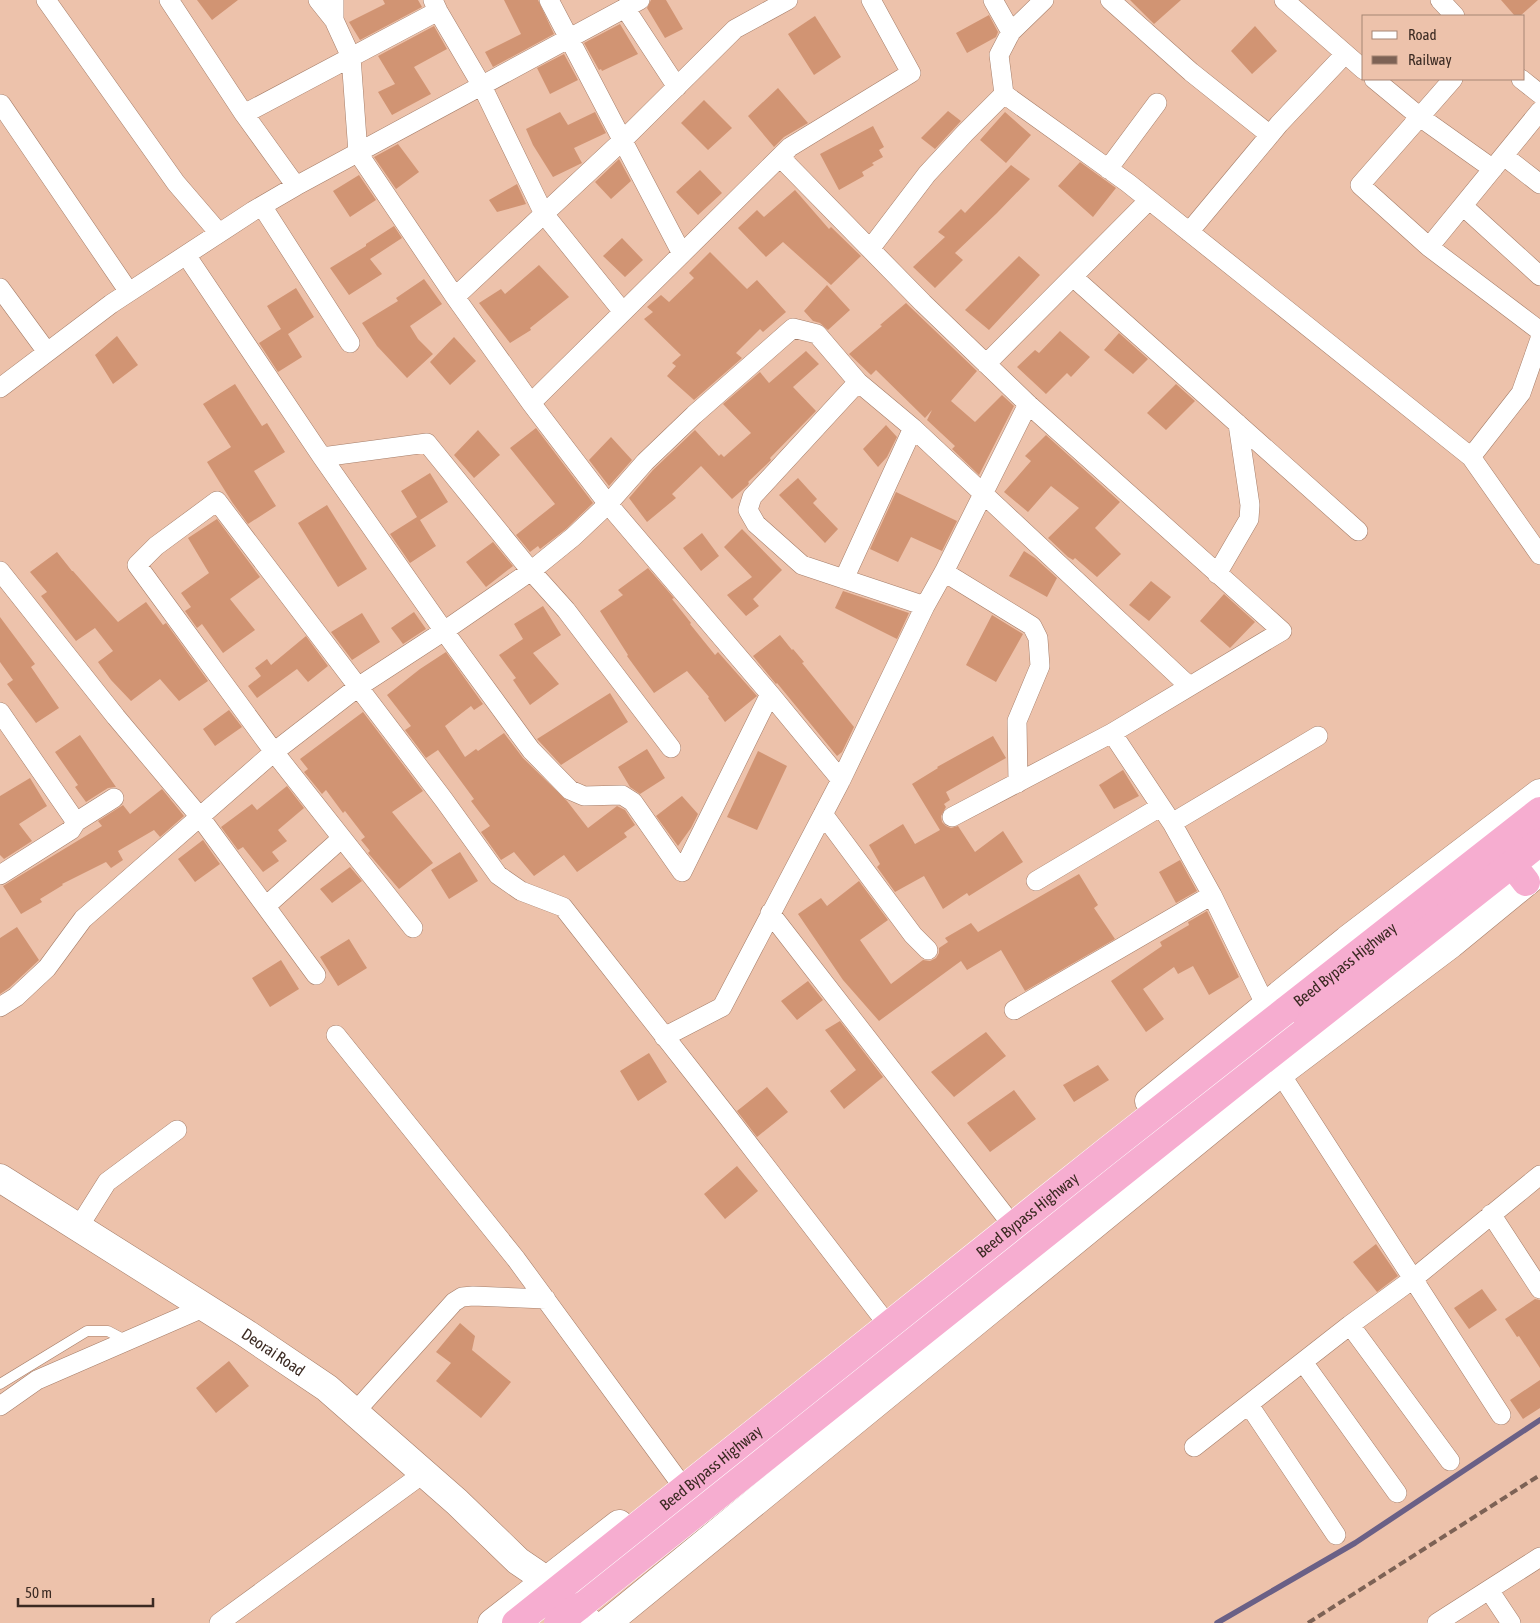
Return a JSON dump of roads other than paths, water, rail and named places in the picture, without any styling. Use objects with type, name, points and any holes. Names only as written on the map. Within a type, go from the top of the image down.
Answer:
[{"type":"highway","name":"Beed Bypass Highway","points":[[1513,859],[1540,811]]},
{"type":"highway","name":"Beed Bypass Highway","points":[[516,1623],[1107,1150],[1284,1016],[1540,842]]},
{"type":"highway","name":"Beed Bypass Highway","points":[[558,1623],[1284,1016]]},
{"type":"street","points":[[46,0],[176,183],[219,234]]},
{"type":"street","points":[[168,0],[244,114],[296,186]]},
{"type":"street","points":[[318,0],[334,20],[350,57],[358,153],[455,297],[531,403],[608,504],[770,694],[840,780]]},
{"type":"street","points":[[334,0],[334,20]]},
{"type":"street","points":[[549,0],[682,254]]},
{"type":"street","points":[[455,297],[623,140],[736,29],[788,0]]},
{"type":"street","points":[[531,403],[790,147],[911,73],[871,0]]},
{"type":"street","points":[[993,0],[1011,32]]},
{"type":"street","points":[[1044,0],[1011,32],[999,55],[1004,94],[1149,200],[1470,457],[1540,555]]},
{"type":"street","points":[[1110,0],[1191,72],[1270,135]]},
{"type":"street","points":[[1284,0],[1362,68]]},
{"type":"street","points":[[1440,0],[1454,15]]},
{"type":"street","points":[[0,388],[129,292],[262,206],[632,4],[677,87]]},
{"type":"street","points":[[244,114],[350,57],[436,6],[482,86],[544,214],[623,312]]},
{"type":"street","points":[[1189,232],[1270,135],[1345,54]]},
{"type":"street","points":[[1375,80],[1420,117],[1540,184]]},
{"type":"street","points":[[1452,80],[1360,185],[1429,247],[1540,331]]},
{"type":"street","points":[[1522,80],[1540,94]]},
{"type":"street","points":[[870,249],[927,174],[1004,94]]},
{"type":"street","points":[[1108,169],[1158,103]]},
{"type":"street","points":[[1,104],[129,292]]},
{"type":"street","points":[[1429,247],[1540,111]]},
{"type":"street","points":[[780,157],[870,249],[1028,404],[1282,631],[1112,733],[952,817]]},
{"type":"street","points":[[986,364],[1149,200]]},
{"type":"street","points":[[262,206],[350,343]]},
{"type":"street","points":[[1463,206],[1540,276]]},
{"type":"street","points":[[186,255],[322,457],[444,631],[531,750],[570,790],[584,796],[622,795],[634,802],[682,872],[770,694]]},
{"type":"street","points":[[1073,277],[1358,530]]},
{"type":"street","points":[[0,288],[47,352]]},
{"type":"street","points":[[0,1007],[16,997],[47,968],[83,920],[274,752],[358,687],[531,571],[573,537],[608,504],[645,462],[694,415],[792,328],[817,334],[858,382],[912,428],[1189,686]]},
{"type":"street","points":[[1470,457],[1521,393],[1540,339]]},
{"type":"street","points":[[858,382],[752,498],[748,510],[756,524],[802,565],[925,606]]},
{"type":"street","points":[[664,1037],[722,1007],[823,814],[925,606],[1028,404]]},
{"type":"street","points":[[1217,574],[1249,519],[1250,505],[1238,424]]},
{"type":"street","points":[[844,579],[912,428]]},
{"type":"street","points":[[322,457],[427,443],[531,571],[566,610],[671,748]]},
{"type":"street","points":[[412,928],[274,752],[137,565],[156,546],[217,501],[444,800],[498,875],[521,891],[563,908],[724,1112],[880,1316]]},
{"type":"street","points":[[0,572],[116,718],[200,817],[316,975]]},
{"type":"street","points":[[944,572],[1032,626],[1038,638],[1040,666],[1017,721],[1018,782]]},
{"type":"street","points":[[0,712],[76,822]]},
{"type":"street","points":[[492,1623],[678,1480],[880,1316],[1006,1217],[1284,1016],[1172,823],[1112,733]]},
{"type":"street","points":[[1172,823],[1318,736]]},
{"type":"street","points":[[607,1623],[1280,1073],[1451,944],[1513,859],[1540,793]]},
{"type":"street","points":[[0,875],[71,830],[76,822],[114,798]]},
{"type":"street","points":[[1036,881],[1160,807]]},
{"type":"street","points":[[823,814],[913,935],[928,950]]},
{"type":"street","points":[[266,906],[342,838]]},
{"type":"street","points":[[1014,1010],[1212,894]]},
{"type":"street","points":[[770,914],[1006,1217]]},
{"type":"street","points":[[336,1035],[516,1259],[678,1480]]},
{"type":"street","points":[[1280,1073],[1501,1415]]},
{"type":"street","points":[[78,1228],[107,1182],[177,1130]]},
{"type":"street","points":[[1194,1447],[1350,1325],[1413,1279],[1540,1175]]},
{"type":"street","name":"Deorai Road","points":[[0,1178],[205,1307],[327,1388],[457,1502],[518,1561],[538,1586]]},
{"type":"street","points":[[1491,1214],[1540,1289]]},
{"type":"street","points":[[355,1412],[454,1302],[462,1297],[541,1293]]},
{"type":"street","points":[[0,1406],[37,1380],[205,1307]]},
{"type":"street","points":[[1350,1325],[1450,1462]]},
{"type":"street","points":[[1303,1362],[1397,1493]]},
{"type":"street","points":[[1249,1405],[1336,1535]]},
{"type":"street","points":[[219,1623],[424,1472]]},
{"type":"street","points":[[1441,1622],[1540,1558]]},
{"type":"street","points":[[538,1586],[562,1623]]},
{"type":"street","points":[[538,1586],[590,1623]]},
{"type":"street","points":[[1489,1590],[1511,1623]]},
{"type":"lane","points":[[0,1384],[87,1331],[108,1331],[127,1341]]},
{"type":"waterway","points":[[1217,1623],[1355,1543],[1540,1420]]},
{"type":"railway","points":[[1308,1623],[1540,1475]]}]
